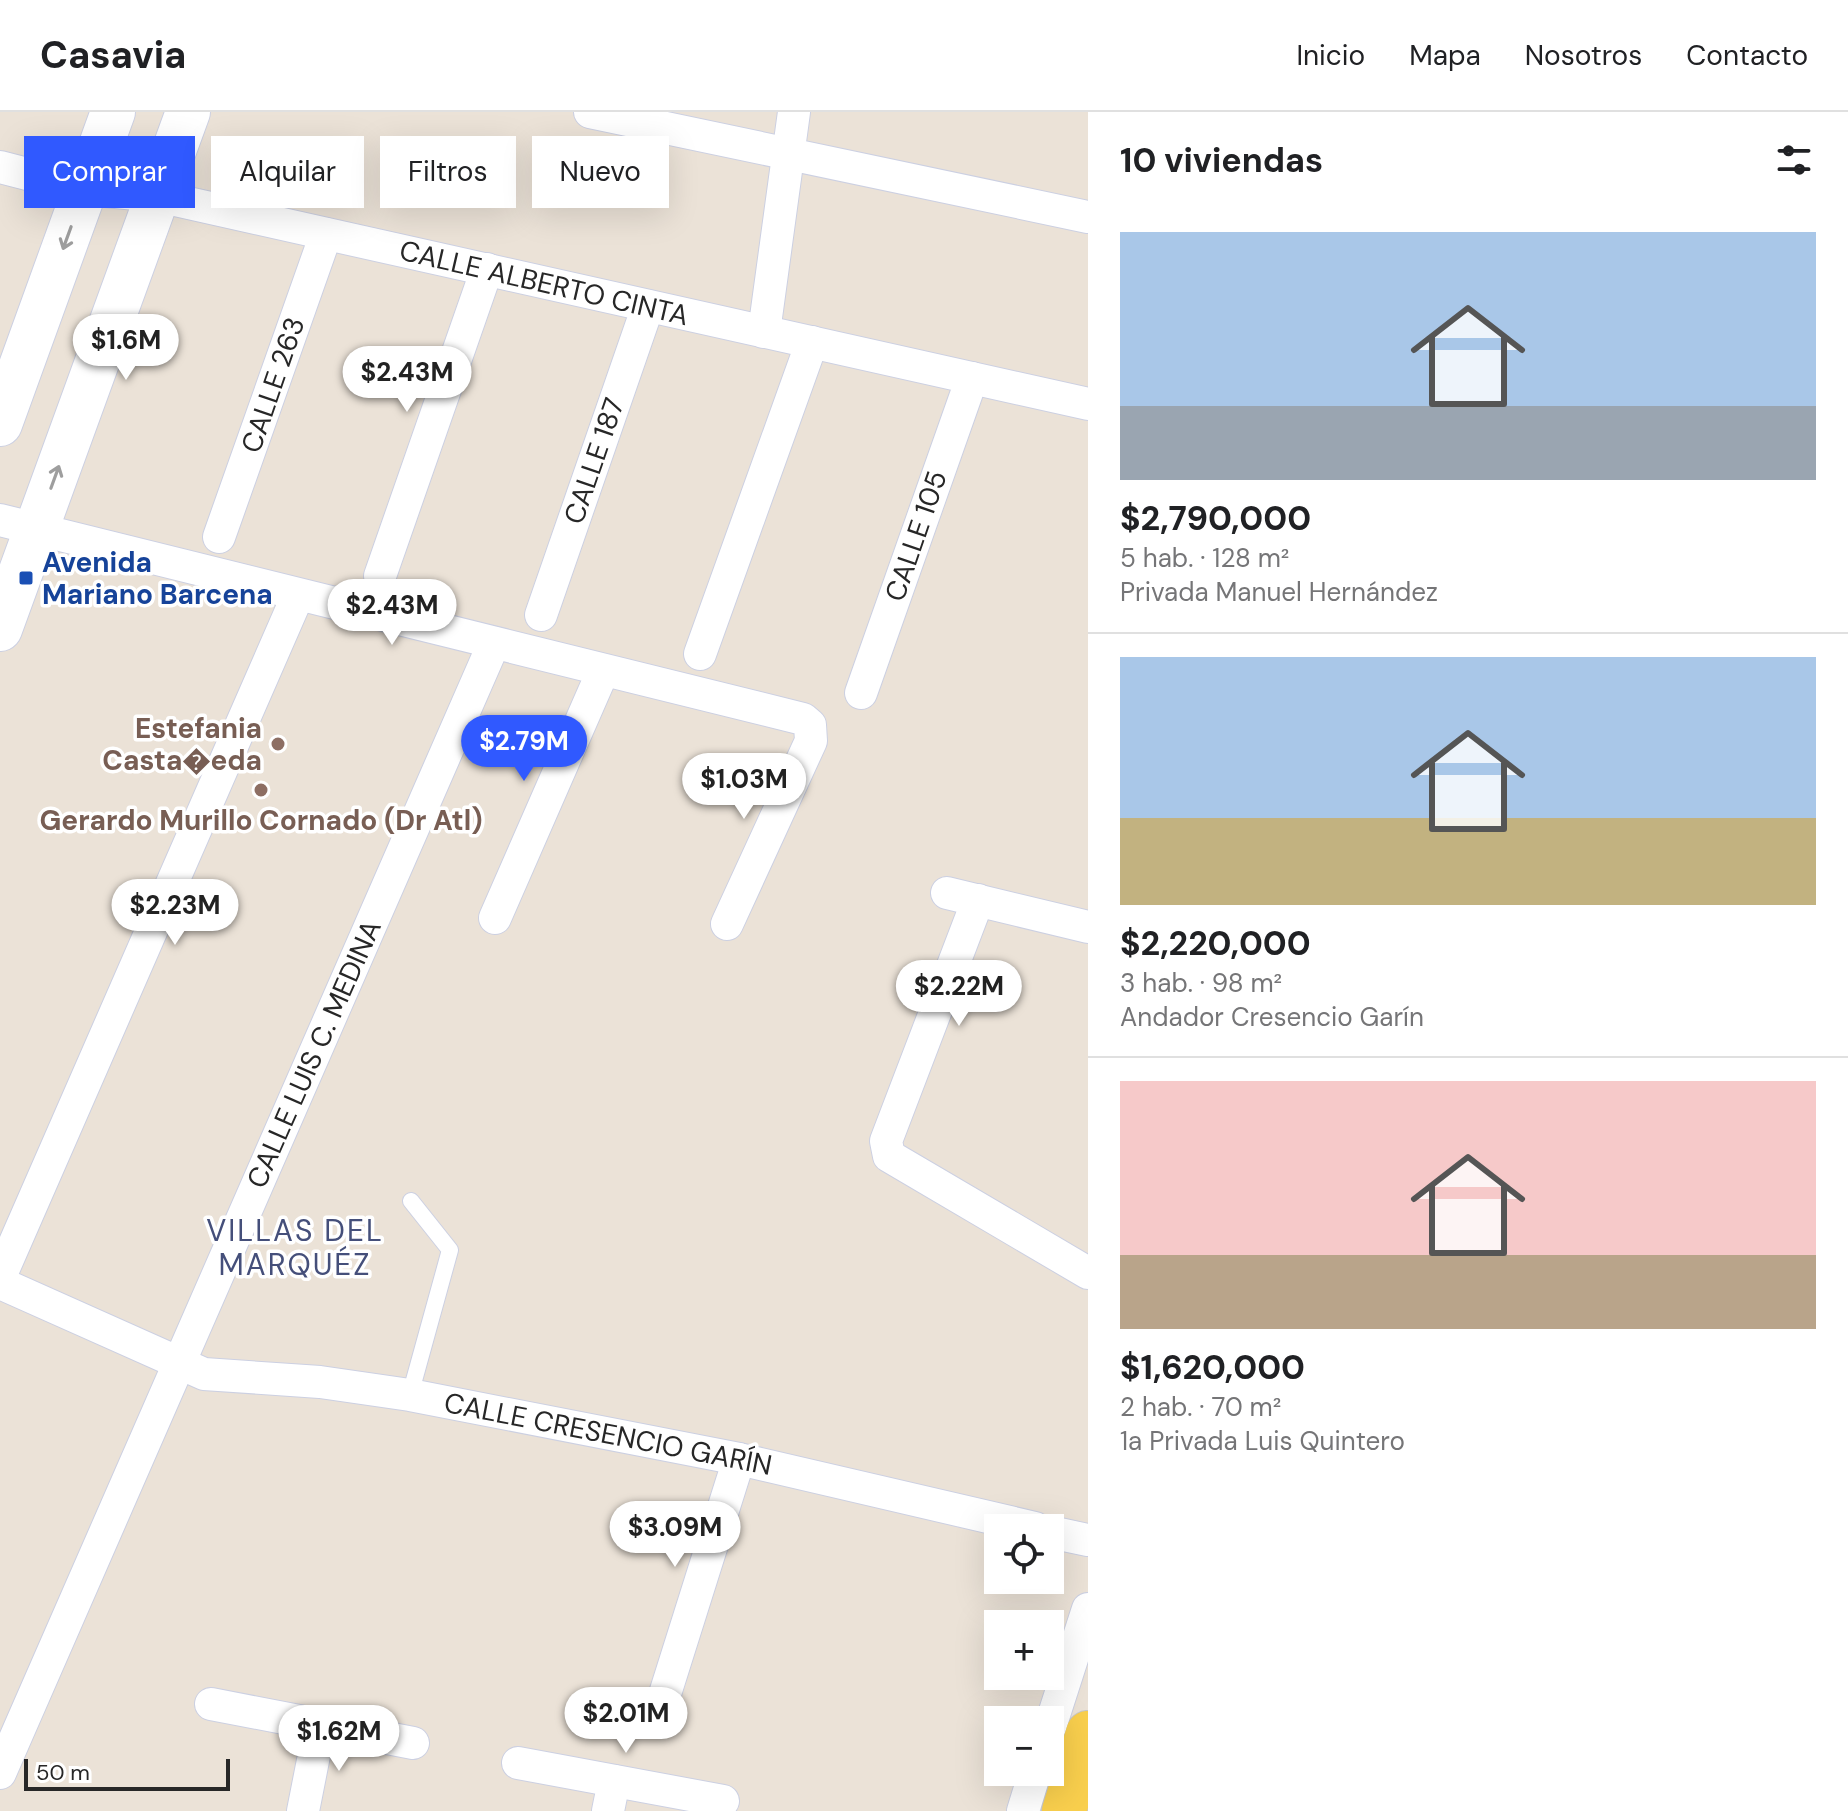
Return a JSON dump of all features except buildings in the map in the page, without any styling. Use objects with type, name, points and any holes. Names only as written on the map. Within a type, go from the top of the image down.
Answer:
[{"type":"main road","points":[[1064,1811],[1088,1733]]},
{"type":"street","points":[[104,136],[113,112]]},
{"type":"street","points":[[179,136],[188,112]]},
{"type":"street","points":[[590,112],[1088,217]]},
{"type":"street","points":[[764,332],[794,112]]},
{"type":"street","name":"CALLE ALBERTO CINTA","points":[[0,167],[24,173]]},
{"type":"street","name":"CALLE ALBERTO CINTA","points":[[195,205],[1088,404]]},
{"type":"street","points":[[0,424],[14,341],[76,208]]},
{"type":"street","points":[[0,629],[18,525],[152,208]]},
{"type":"street","name":"CALLE 263","points":[[219,537],[326,234]]},
{"type":"street","points":[[380,576],[487,269]]},
{"type":"street","name":"CALLE 187","points":[[541,615],[648,306]]},
{"type":"street","points":[[700,654],[812,342]]},
{"type":"street","name":"CALLE 105","points":[[861,693],[972,378]]},
{"type":"street","points":[[18,525],[603,671],[793,715],[810,725],[811,741],[727,924]]},
{"type":"street","points":[[0,1277],[298,595]]},
{"type":"street","name":"CALLE LUIS C. MEDINA","points":[[0,1773],[494,643]]},
{"type":"street","points":[[495,918],[603,671]]},
{"type":"street","points":[[947,893],[1088,927]]},
{"type":"street","points":[[978,900],[886,1141],[889,1156],[1088,1273]]},
{"type":"street","name":"CALLE CRESENCIO GARÍN","points":[[0,1283],[204,1374],[307,1381],[410,1395],[739,1459],[984,1516]]},
{"type":"street","points":[[664,1697],[739,1459]]},
{"type":"street","points":[[1064,1535],[1088,1540]]},
{"type":"street","points":[[1057,1706],[1088,1609]]},
{"type":"street","points":[[211,1704],[413,1743]]},
{"type":"street","points":[[303,1811],[320,1725]]},
{"type":"street","points":[[518,1763],[611,1796],[723,1801]]},
{"type":"street","points":[[1023,1811],[1031,1786]]},
{"type":"lane","points":[[410,1395],[450,1250],[411,1201]]},
{"type":"place","name":"Avenida Mariano Barcena","points":[[26,578]]},
{"type":"place","name":"Estefania Casta�eda","points":[[278,744]]},
{"type":"place","name":"Gerardo Murillo Cornado (Dr Atl)","points":[[261,790]]},
{"type":"district","name":"VILLAS DEL MARQUÉZ","points":[[295,1247]]}]
